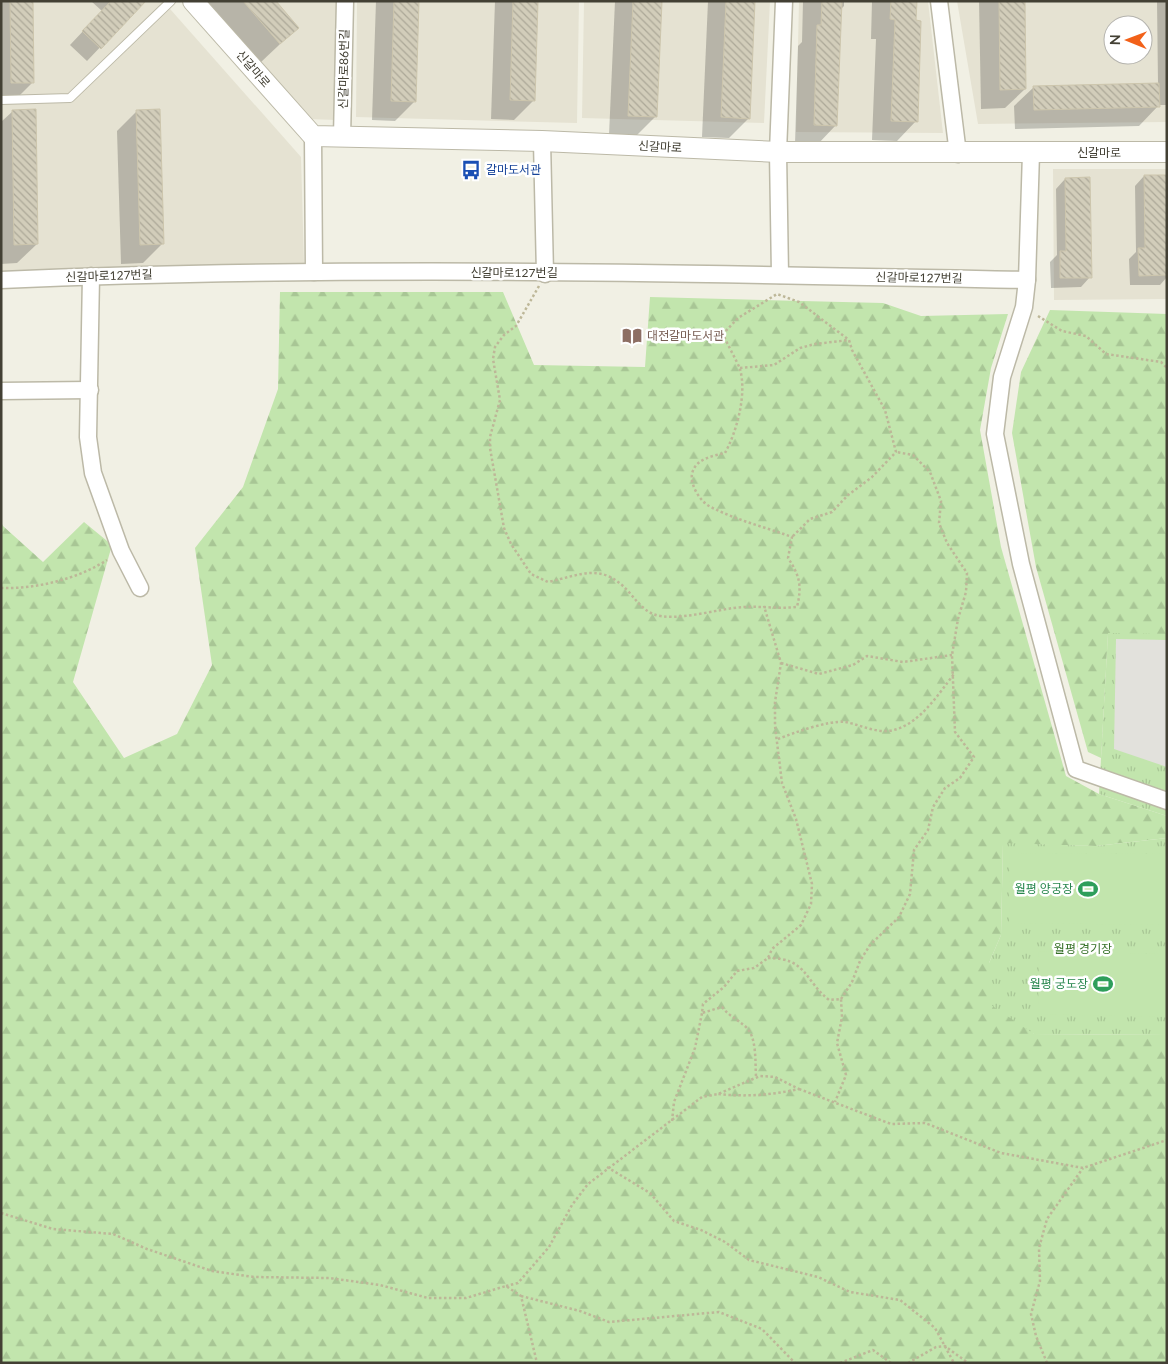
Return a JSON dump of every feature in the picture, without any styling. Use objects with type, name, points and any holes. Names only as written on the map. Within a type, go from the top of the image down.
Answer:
[{"type":"street","name":"신갈마로","points":[[193,1],[313,136],[542,141],[778,152],[958,154],[1167,152]]},
{"type":"street","name":"신갈마로86번길","points":[[342,137],[345,1]]},
{"type":"street","points":[[780,275],[778,152],[784,1]]},
{"type":"street","points":[[939,1],[958,154]]},
{"type":"street","points":[[313,136],[314,272]]},
{"type":"street","points":[[542,141],[545,274]]},
{"type":"street","points":[[1031,153],[1027,280],[1024,307],[1002,377],[995,434],[1021,564],[1076,769],[1167,801]]},
{"type":"street","name":"신갈마로127번길","points":[[1,280],[91,276],[314,272],[780,275],[1027,280]]},
{"type":"street","points":[[91,276],[88,437],[93,473],[121,551],[140,588]]},
{"type":"street","points":[[1,391],[90,390]]},
{"type":"lane","points":[[1,100],[70,98],[171,1]]},
{"type":"path","points":[[545,274],[526,313],[495,347],[493,358],[500,400],[490,437],[490,448],[504,528],[510,544],[532,574],[548,582],[586,572],[598,572],[617,581],[636,602],[654,614],[675,616],[726,608],[764,606],[779,609],[797,607],[799,596],[798,574],[788,558],[792,536],[810,519],[832,512],[872,477],[896,452]]},
{"type":"path","points":[[792,536],[708,506],[696,492],[692,475],[697,464],[710,456],[725,453],[732,441],[740,404],[742,383],[740,368],[723,334],[738,318],[777,294],[799,302],[849,340],[852,350],[885,410],[896,452]]},
{"type":"path","points":[[1024,307],[1062,331],[1086,336],[1106,354],[1167,364]]},
{"type":"path","points":[[740,368],[774,365],[800,348],[815,344],[849,340]]},
{"type":"path","points":[[1161,362],[1167,368]]},
{"type":"path","points":[[835,1103],[846,1075],[837,1043],[842,1017],[841,999],[852,982],[860,961],[870,944],[900,917],[910,894],[914,850],[928,830],[933,807],[945,788],[960,778],[974,757],[955,732],[952,655],[958,619],[966,592],[967,573],[947,543],[939,523],[940,500],[930,472],[913,455],[896,452]]},
{"type":"path","points":[[1,588],[27,589],[64,578],[99,566],[121,551]]},
{"type":"path","points":[[672,1121],[674,1102],[695,1048],[703,1004],[724,988],[737,971],[754,968],[768,958],[772,949],[801,925],[812,904],[812,884],[796,819],[782,783],[775,726],[775,702],[781,663],[764,606]]},
{"type":"path","points":[[781,663],[819,674],[853,665],[867,656],[903,662],[952,655]]},
{"type":"path","points":[[778,739],[799,731],[843,722],[882,731],[897,730],[931,704],[954,673]]},
{"type":"path","points":[[768,958],[785,958],[800,967],[813,980],[820,993],[829,1000],[841,999]]},
{"type":"path","points":[[702,1013],[722,1007],[728,1016],[747,1028],[754,1045],[756,1076]]},
{"type":"path","points":[[1,1214],[53,1229],[113,1234],[194,1265],[229,1273],[254,1277],[329,1278],[380,1285],[428,1298],[466,1298],[518,1283],[549,1247],[572,1205],[588,1184],[607,1167],[672,1121],[702,1097],[718,1094],[756,1076],[775,1077],[799,1089],[891,1124],[925,1123],[1001,1154],[1084,1168],[1167,1140]]},
{"type":"path","points":[[718,1094],[734,1096],[772,1095],[799,1089]]},
{"type":"path","points":[[607,1167],[650,1193],[674,1221],[701,1230],[725,1242],[749,1260],[818,1277],[850,1292],[900,1300],[935,1328],[954,1363]]},
{"type":"path","points":[[1047,1363],[1036,1336],[1031,1314],[1040,1281],[1039,1248],[1047,1218],[1084,1168]]},
{"type":"path","points":[[506,1286],[521,1296],[580,1311],[610,1322],[719,1312],[762,1329],[795,1363]]},
{"type":"path","points":[[521,1296],[537,1363]]},
{"type":"path","points":[[908,1363],[936,1347],[946,1346],[968,1363]]},
{"type":"path","points":[[840,1363],[873,1350],[891,1363]]},
{"type":"shaded area","points":[[1,1],[163,1],[301,157],[304,263],[1,271]]},
{"type":"shaded area","points":[[206,1],[338,1],[336,120],[309,119]]},
{"type":"shaded area","points":[[357,1],[579,1],[577,123],[356,117]]},
{"type":"shaded area","points":[[584,1],[770,1],[764,123],[582,118]]},
{"type":"shaded area","points":[[799,1],[928,1],[943,133],[796,132]]},
{"type":"shaded area","points":[[957,1],[1167,1],[1167,122],[978,124]]},
{"type":"shaded area","points":[[1053,169],[1167,169],[1167,299],[1054,300]]},
{"type":"shaded area","points":[[1116,639],[1167,640],[1167,767],[1114,749]]},
{"type":"green space","points":[[280,292],[503,292],[534,365],[645,367],[650,297],[883,303],[921,316],[1008,314],[991,368],[980,430],[1001,547],[1066,776],[1099,794],[1167,816],[1167,838],[1096,846],[1003,844],[1001,935],[989,963],[1034,1034],[1167,1035],[1167,1363],[1,1363],[1,522],[3,526],[43,562],[84,522],[112,545],[73,682],[124,758],[177,734],[212,665],[195,548],[243,487],[278,389]]},
{"type":"green space","points":[[1050,310],[1167,314],[1167,634],[1108,634],[1101,758],[1088,752],[1036,567],[1012,433],[1021,372]]},
{"type":"green space","points":[[1108,633],[1167,634],[1167,816],[1099,794]]},
{"type":"green space","name":"월평 경기장","points":[[1167,838],[1167,1035],[1034,1034],[988,1003],[989,963],[1001,935],[1003,843],[1096,846]]},
{"type":"green space","name":"월평 양궁장","points":[[1010,853],[1167,854],[1167,925],[1009,923]]},
{"type":"green space","name":"월평 궁도장","points":[[1039,951],[1167,954],[1167,1017],[1038,1014]]},
{"type":"building","points":[[10,1],[33,1],[34,83],[11,83]]},
{"type":"building","points":[[111,1],[146,1],[101,49],[82,31]]},
{"type":"building","points":[[243,1],[276,1],[299,28],[280,44]]},
{"type":"building","points":[[394,1],[419,1],[416,102],[391,101]]},
{"type":"building","points":[[513,1],[538,1],[535,101],[510,100]]},
{"type":"building","points":[[633,1],[662,1],[657,117],[628,116]]},
{"type":"building","points":[[726,1],[755,1],[750,119],[721,117]]},
{"type":"building","points":[[822,1],[842,1],[837,126],[814,125],[817,25],[821,25]]},
{"type":"building","points":[[891,1],[917,1],[916,20],[921,21],[918,122],[891,121],[895,20],[890,19]]},
{"type":"building","points":[[999,1],[1025,1],[1026,89],[1000,90]]},
{"type":"building","points":[[1159,83],[1160,107],[1034,110],[1033,86]]},
{"type":"building","points":[[36,109],[38,244],[14,245],[12,110]]},
{"type":"building","points":[[160,109],[164,244],[140,245],[136,110]]},
{"type":"building","points":[[1144,175],[1167,175],[1167,275],[1139,276],[1138,248],[1145,248]]},
{"type":"building","points":[[1090,177],[1092,278],[1060,278],[1060,251],[1066,251],[1065,178]]},
{"type":"place","name":"갈마도서관","points":[[471,170]]},
{"type":"place","name":"대전갈마도서관","points":[[632,336]]},
{"type":"place","name":"월평 양궁장","points":[[1088,889]]},
{"type":"place","name":"월평 궁도장","points":[[1103,984]]}]
